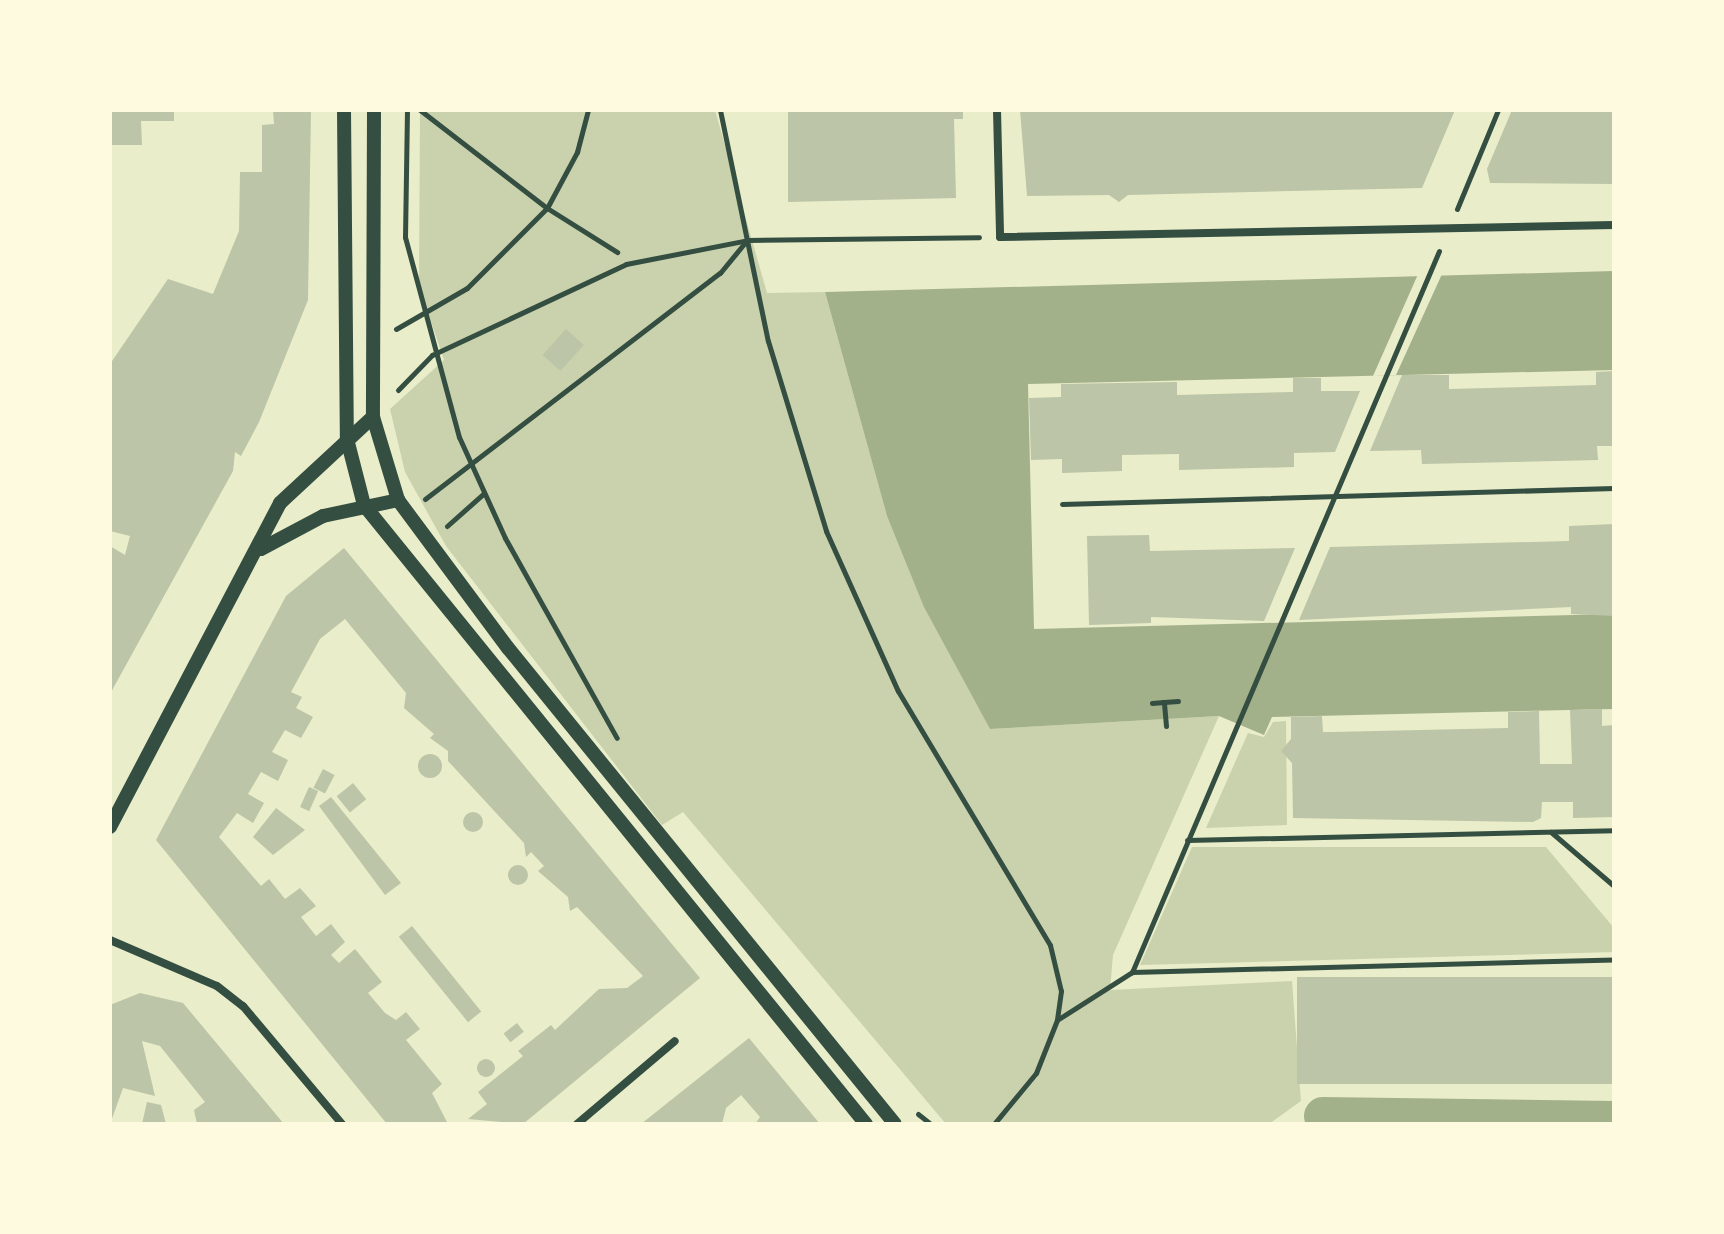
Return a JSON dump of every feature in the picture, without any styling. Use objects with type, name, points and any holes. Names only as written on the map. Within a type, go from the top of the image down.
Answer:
[{"type":"street","points":[[344,110],[347,439],[364,505],[866,1124]]},
{"type":"street","points":[[374,110],[373,417],[398,500],[508,648],[895,1124]]},
{"type":"street","points":[[997,110],[1000,237],[1614,225]]},
{"type":"street","points":[[110,827],[297,481],[373,417]]},
{"type":"street","points":[[261,549],[323,516],[398,500]]},
{"type":"street","points":[[110,940],[217,986],[243,1006],[342,1124]]},
{"type":"street","points":[[577,1124],[675,1041]]},
{"type":"path","points":[[407,110],[405,237],[432,355],[471,469],[621,744]]},
{"type":"path","points":[[420,110],[547,208],[617,252]]},
{"type":"path","points":[[373,345],[420,313],[467,288],[547,208],[577,152],[588,110]]},
{"type":"path","points":[[720,110],[768,341],[826,531],[898,691],[1035,911],[1061,991],[1057,1020],[1036,1073],[994,1124]]},
{"type":"path","points":[[1132,972],[1229,731],[1283,622],[1498,110]]},
{"type":"path","points":[[373,417],[432,355],[626,264],[748,240],[1000,237]]},
{"type":"path","points":[[398,500],[425,499],[471,469],[720,273],[748,240]]},
{"type":"path","points":[[1062,504],[1337,492],[1614,488]]},
{"type":"path","points":[[1152,703],[1178,701]]},
{"type":"path","points":[[1164,702],[1166,726]]},
{"type":"path","points":[[1187,840],[1614,830]]},
{"type":"path","points":[[1550,831],[1614,886]]},
{"type":"path","points":[[1057,1020],[1132,972],[1614,959]]},
{"type":"shaded area","points":[[420,110],[715,110],[767,293],[825,292],[887,516],[990,729],[1219,716],[1113,955],[1110,990],[1292,981],[1301,1101],[1269,1124],[946,1124],[683,812],[662,825],[446,546],[405,472],[390,409],[444,360],[419,286]]},
{"type":"shaded area","points":[[1614,271],[1614,370],[1028,384],[1034,629],[1614,614],[1614,709],[1272,717],[1264,735],[1219,716],[990,729],[924,607],[887,516],[825,292]]},
{"type":"shaded area","points":[[1286,721],[1287,825],[1206,828],[1248,733],[1264,737],[1273,722]]},
{"type":"shaded area","points":[[1192,847],[1546,847],[1614,928],[1614,952],[1140,965]]},
{"type":"pier","points":[[1419,272],[1442,274],[1396,375],[1373,376]]},
{"type":"building","points":[[110,110],[174,110],[174,121],[141,121],[142,145],[110,145]]},
{"type":"building","points":[[273,110],[311,110],[308,300],[259,422],[241,456],[235,452],[233,471],[110,694],[110,546],[125,555],[130,536],[110,531],[110,364],[168,279],[213,294],[239,231],[240,172],[262,172],[262,125],[274,124]]},
{"type":"building","points":[[788,110],[963,110],[963,119],[954,119],[956,198],[788,202]]},
{"type":"building","points":[[1020,110],[1455,110],[1422,188],[1128,195],[1119,202],[1109,195],[1027,196]]},
{"type":"building","points":[[1512,110],[1614,110],[1614,184],[1490,183],[1487,169]]},
{"type":"building","points":[[566,329],[584,345],[560,371],[543,355]]},
{"type":"building","points":[[1614,371],[1614,446],[1597,446],[1598,460],[1422,464],[1421,450],[1370,451],[1402,375],[1449,375],[1449,389],[1596,385],[1596,372]]},
{"type":"building","points":[[1293,378],[1321,378],[1321,391],[1360,391],[1335,452],[1294,453],[1294,467],[1179,470],[1179,454],[1122,455],[1122,471],[1062,473],[1062,459],[1031,460],[1029,398],[1061,397],[1061,384],[1177,382],[1177,395],[1293,392]]},
{"type":"building","points":[[1614,524],[1614,616],[1571,614],[1571,607],[1299,620],[1330,547],[1569,541],[1569,526]]},
{"type":"building","points":[[1149,535],[1150,551],[1295,548],[1264,621],[1151,617],[1151,623],[1089,625],[1087,536]]},
{"type":"building","points":[[344,548],[700,978],[523,1124],[468,1119],[487,1104],[478,1092],[523,1056],[518,1051],[551,1025],[555,1030],[599,989],[627,988],[643,976],[577,907],[570,911],[568,897],[538,871],[544,866],[531,852],[526,857],[524,843],[448,761],[448,751],[430,738],[434,734],[404,708],[406,693],[345,619],[320,639],[291,692],[302,697],[296,708],[313,717],[301,738],[285,730],[272,752],[288,760],[278,781],[261,772],[248,794],[264,803],[253,823],[237,813],[219,837],[261,886],[269,879],[285,899],[300,888],[316,906],[301,917],[316,936],[331,924],[345,942],[331,955],[339,963],[355,949],[382,982],[368,993],[385,1013],[396,1020],[406,1012],[420,1029],[406,1040],[442,1084],[432,1093],[448,1124],[387,1124],[156,840],[286,596]]},
{"type":"building","points":[[1602,709],[1602,726],[1614,725],[1614,817],[1573,818],[1573,802],[1542,802],[1541,818],[1533,822],[1293,818],[1292,763],[1281,751],[1291,739],[1291,717],[1322,716],[1323,732],[1508,728],[1508,712],[1539,711],[1540,764],[1572,764],[1570,710]]},
{"type":"building","points":[[430,754],[439,757],[442,766],[439,775],[430,778],[421,775],[418,766],[421,757]]},
{"type":"building","points":[[323,769],[335,775],[325,794],[313,788]]},
{"type":"building","points":[[353,783],[366,799],[350,813],[337,796]]},
{"type":"building","points":[[309,787],[318,791],[309,811],[300,807]]},
{"type":"building","points":[[331,797],[401,883],[385,895],[319,806]]},
{"type":"building","points":[[276,808],[305,830],[273,855],[253,837]]},
{"type":"building","points":[[473,812],[480,815],[483,822],[480,829],[473,832],[466,829],[463,822],[466,815]]},
{"type":"building","points":[[514,865],[522,865],[528,875],[522,885],[514,885],[508,879],[508,871]]},
{"type":"building","points":[[412,926],[481,1011],[468,1022],[399,937]]},
{"type":"building","points":[[1297,977],[1614,977],[1614,1084],[1297,1084]]},
{"type":"building","points":[[140,993],[183,1003],[284,1124],[197,1124],[194,1110],[205,1102],[160,1046],[142,1041],[155,1096],[123,1088],[110,1124],[110,1005]]},
{"type":"building","points":[[517,1023],[524,1032],[510,1042],[504,1033]]},
{"type":"building","points":[[749,1038],[820,1124],[755,1124],[760,1117],[741,1095],[726,1108],[722,1124],[641,1124]]},
{"type":"building","points":[[486,1059],[495,1068],[486,1077],[477,1068]]},
{"type":"building","points":[[147,1102],[161,1105],[166,1124],[142,1124]]},
{"type":"waterway","points":[[1323,1116],[1614,1120]]}]
